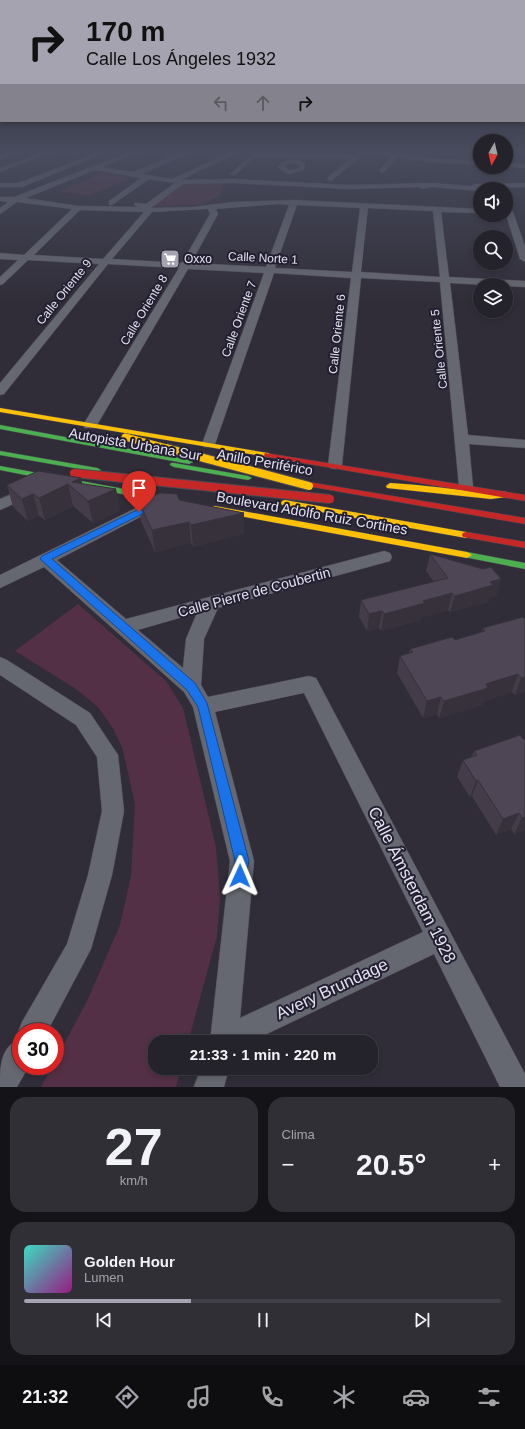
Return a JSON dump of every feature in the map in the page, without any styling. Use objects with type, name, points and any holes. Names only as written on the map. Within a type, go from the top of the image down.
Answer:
[{"type":"main road","points":[[0,410],[525,498]]},
{"type":"main road","points":[[0,416],[125,437],[336,498]]},
{"type":"main road","name":"Anillo Periférico","points":[[0,428],[305,484],[525,521]]},
{"type":"main road","name":"Autopista Urbana Sur","points":[[0,435],[336,498]]},
{"type":"main road","points":[[0,454],[525,545]]},
{"type":"main road","points":[[0,460],[74,473],[336,498]]},
{"type":"main road","points":[[0,468],[190,504]]},
{"type":"main road","name":"Autopista Urbana Sur","points":[[168,471],[525,527]]},
{"type":"main road","points":[[305,484],[366,484]]},
{"type":"main road","points":[[381,485],[424,488],[491,496],[506,494]]},
{"type":"main road","name":"Boulevard Adolfo Ruiz Cortines","points":[[206,507],[525,566]]},
{"type":"street","points":[[0,212],[14,201]]},
{"type":"street","points":[[28,201],[78,208],[211,207],[270,201]]},
{"type":"street","points":[[115,201],[112,203],[149,208]]},
{"type":"street","name":"Calle Oriente 9","points":[[0,391],[149,208],[158,201]]},
{"type":"street","name":"Calle Oriente 7","points":[[209,444],[270,271],[297,201]]},
{"type":"street","points":[[325,201],[364,206],[416,205],[437,209],[473,211]]},
{"type":"street","points":[[374,201],[377,206]]},
{"type":"street","points":[[455,201],[461,210]]},
{"type":"street","name":"Calle Oriente 6","points":[[335,466],[364,206]]},
{"type":"street","name":"Calle Oriente 8","points":[[90,425],[185,266],[214,214],[211,207]]},
{"type":"street","points":[[0,282],[78,208]]},
{"type":"street","name":"Calle Oriente 5","points":[[437,209],[466,487]]},
{"type":"street","points":[[513,219],[525,259]]},
{"type":"street","name":"Calle Norte 1","points":[[0,256],[525,284]]},
{"type":"street","points":[[462,439],[525,444]]},
{"type":"street","points":[[0,505],[57,479]]},
{"type":"street","points":[[130,493],[139,512]]},
{"type":"street","points":[[0,582],[139,512],[175,501]]},
{"type":"street","name":"Calle Pierre de Coubertin","points":[[123,627],[384,557]]},
{"type":"street","points":[[45,559],[191,686],[203,706],[242,861],[225,1035]]},
{"type":"street","points":[[191,686],[195,639],[211,603]]},
{"type":"street","points":[[0,665],[83,719],[107,755],[113,811],[100,875],[78,949],[37,1023]]},
{"type":"street","name":"Calle Ámsterdam 1928","points":[[203,706],[309,684],[516,1087]]},
{"type":"street","name":"Avery Brundage","points":[[237,1035],[439,938]]},
{"type":"street","points":[[1,1087],[12,1068]]},
{"type":"street","points":[[209,1087],[213,1075]]},
{"type":"shaded area","points":[[160,201],[210,201],[201,205],[153,206]]},
{"type":"shaded area","points":[[78,604],[166,681],[183,708],[216,847],[220,897],[217,936],[190,1035],[148,1035],[148,1075],[179,1075],[176,1087],[41,1087],[47,1075],[64,1075],[64,1044],[88,999],[120,925],[131,876],[135,804],[123,750],[113,728],[98,707],[76,689],[15,651]]},
{"type":"building","points":[[38,471],[81,478],[72,482],[116,489],[88,501],[68,484],[39,498],[33,494],[22,499],[7,485]]},
{"type":"building","points":[[161,493],[177,494],[179,500],[244,513],[191,525],[189,522],[152,530],[138,500]]},
{"type":"building","points":[[430,554],[483,569],[491,567],[501,579],[490,582],[493,585],[455,596],[452,593],[423,601],[425,603],[384,614],[382,611],[369,614],[361,600],[448,578]]},
{"type":"building","points":[[523,617],[525,619],[525,677],[521,678],[518,674],[486,684],[488,688],[444,701],[441,697],[427,701],[400,656],[413,652],[410,649],[452,637],[455,640],[485,631],[483,628]]},
{"type":"building","points":[[520,735],[523,739],[525,739],[525,817],[522,818],[519,813],[503,819],[463,760],[477,755],[474,751]]},
{"type":"traffic: fast","points":[[0,427],[189,462]]},
{"type":"traffic: fast","points":[[0,453],[97,470]]},
{"type":"traffic: fast","points":[[174,465],[248,478]]},
{"type":"traffic: fast","points":[[0,468],[178,502]]},
{"type":"traffic: fast","points":[[467,555],[525,566]]},
{"type":"traffic: slow","points":[[0,410],[268,455]]},
{"type":"traffic: slow","points":[[125,437],[309,486]]},
{"type":"traffic: slow","points":[[390,486],[424,488],[491,496],[506,494]]},
{"type":"traffic: slow","points":[[285,503],[466,535]]},
{"type":"traffic: slow","points":[[215,509],[467,555]]},
{"type":"traffic: jam","points":[[268,455],[525,498]]},
{"type":"traffic: jam","points":[[74,473],[330,499]]},
{"type":"traffic: jam","points":[[290,481],[525,521]]},
{"type":"traffic: jam","points":[[466,535],[525,545]]},
{"type":"place","name":"Oxxo","points":[[170,259]]},
{"type":"route","points":[[139,512],[45,559],[191,686],[203,706],[242,861],[240,876]]}]
